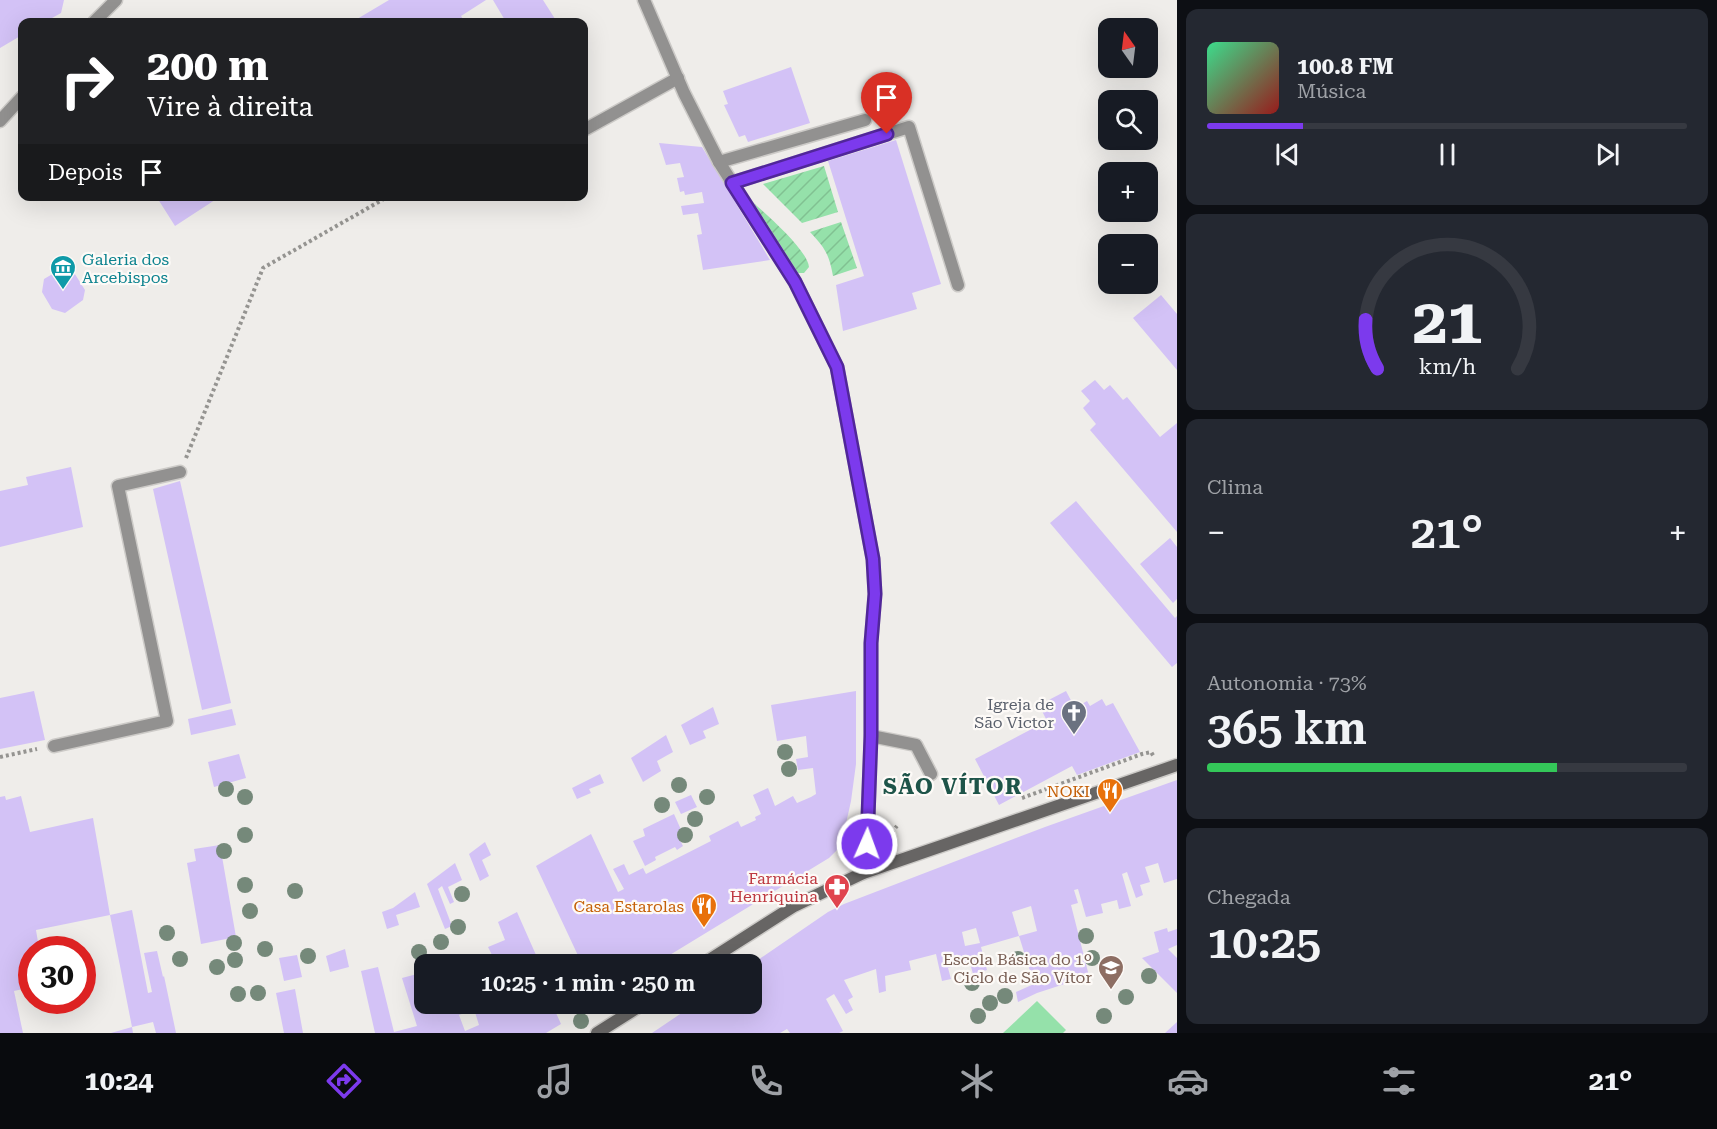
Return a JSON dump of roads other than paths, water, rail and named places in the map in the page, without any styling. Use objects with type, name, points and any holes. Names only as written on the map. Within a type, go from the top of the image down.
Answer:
[{"type":"main road","points":[[719,954],[794,906],[863,873],[1177,765]]},
{"type":"main road","points":[[597,1033],[627,1014]]},
{"type":"street","points":[[98,18],[116,0]]},
{"type":"street","points":[[644,0],[678,78],[720,162],[795,282],[837,367],[873,559],[875,594],[871,643],[871,736],[867,844],[863,873]]},
{"type":"street","points":[[588,128],[678,78]]},
{"type":"street","points":[[0,121],[18,101]]},
{"type":"street","points":[[720,162],[865,120]]},
{"type":"street","points":[[732,183],[909,127],[958,285]]},
{"type":"street","points":[[54,746],[168,720],[118,486],[180,472]]},
{"type":"street","points":[[871,736],[916,745],[931,774]]},
{"type":"place","name":"Galeria dos Arcebispos","points":[[63,291]]},
{"type":"place","name":"Igreja de São Victor","points":[[1074,736]]},
{"type":"place","name":"NOKI","points":[[1110,814]]},
{"type":"place","name":"Farmácia Henriquina","points":[[837,910]]},
{"type":"place","name":"Casa Estarolas","points":[[704,929]]},
{"type":"place","name":"Escola Básica do 1º Ciclo de São Vítor","points":[[1111,991]]},
{"type":"district","name":"SÃO VÍTOR","points":[[953,786]]}]
